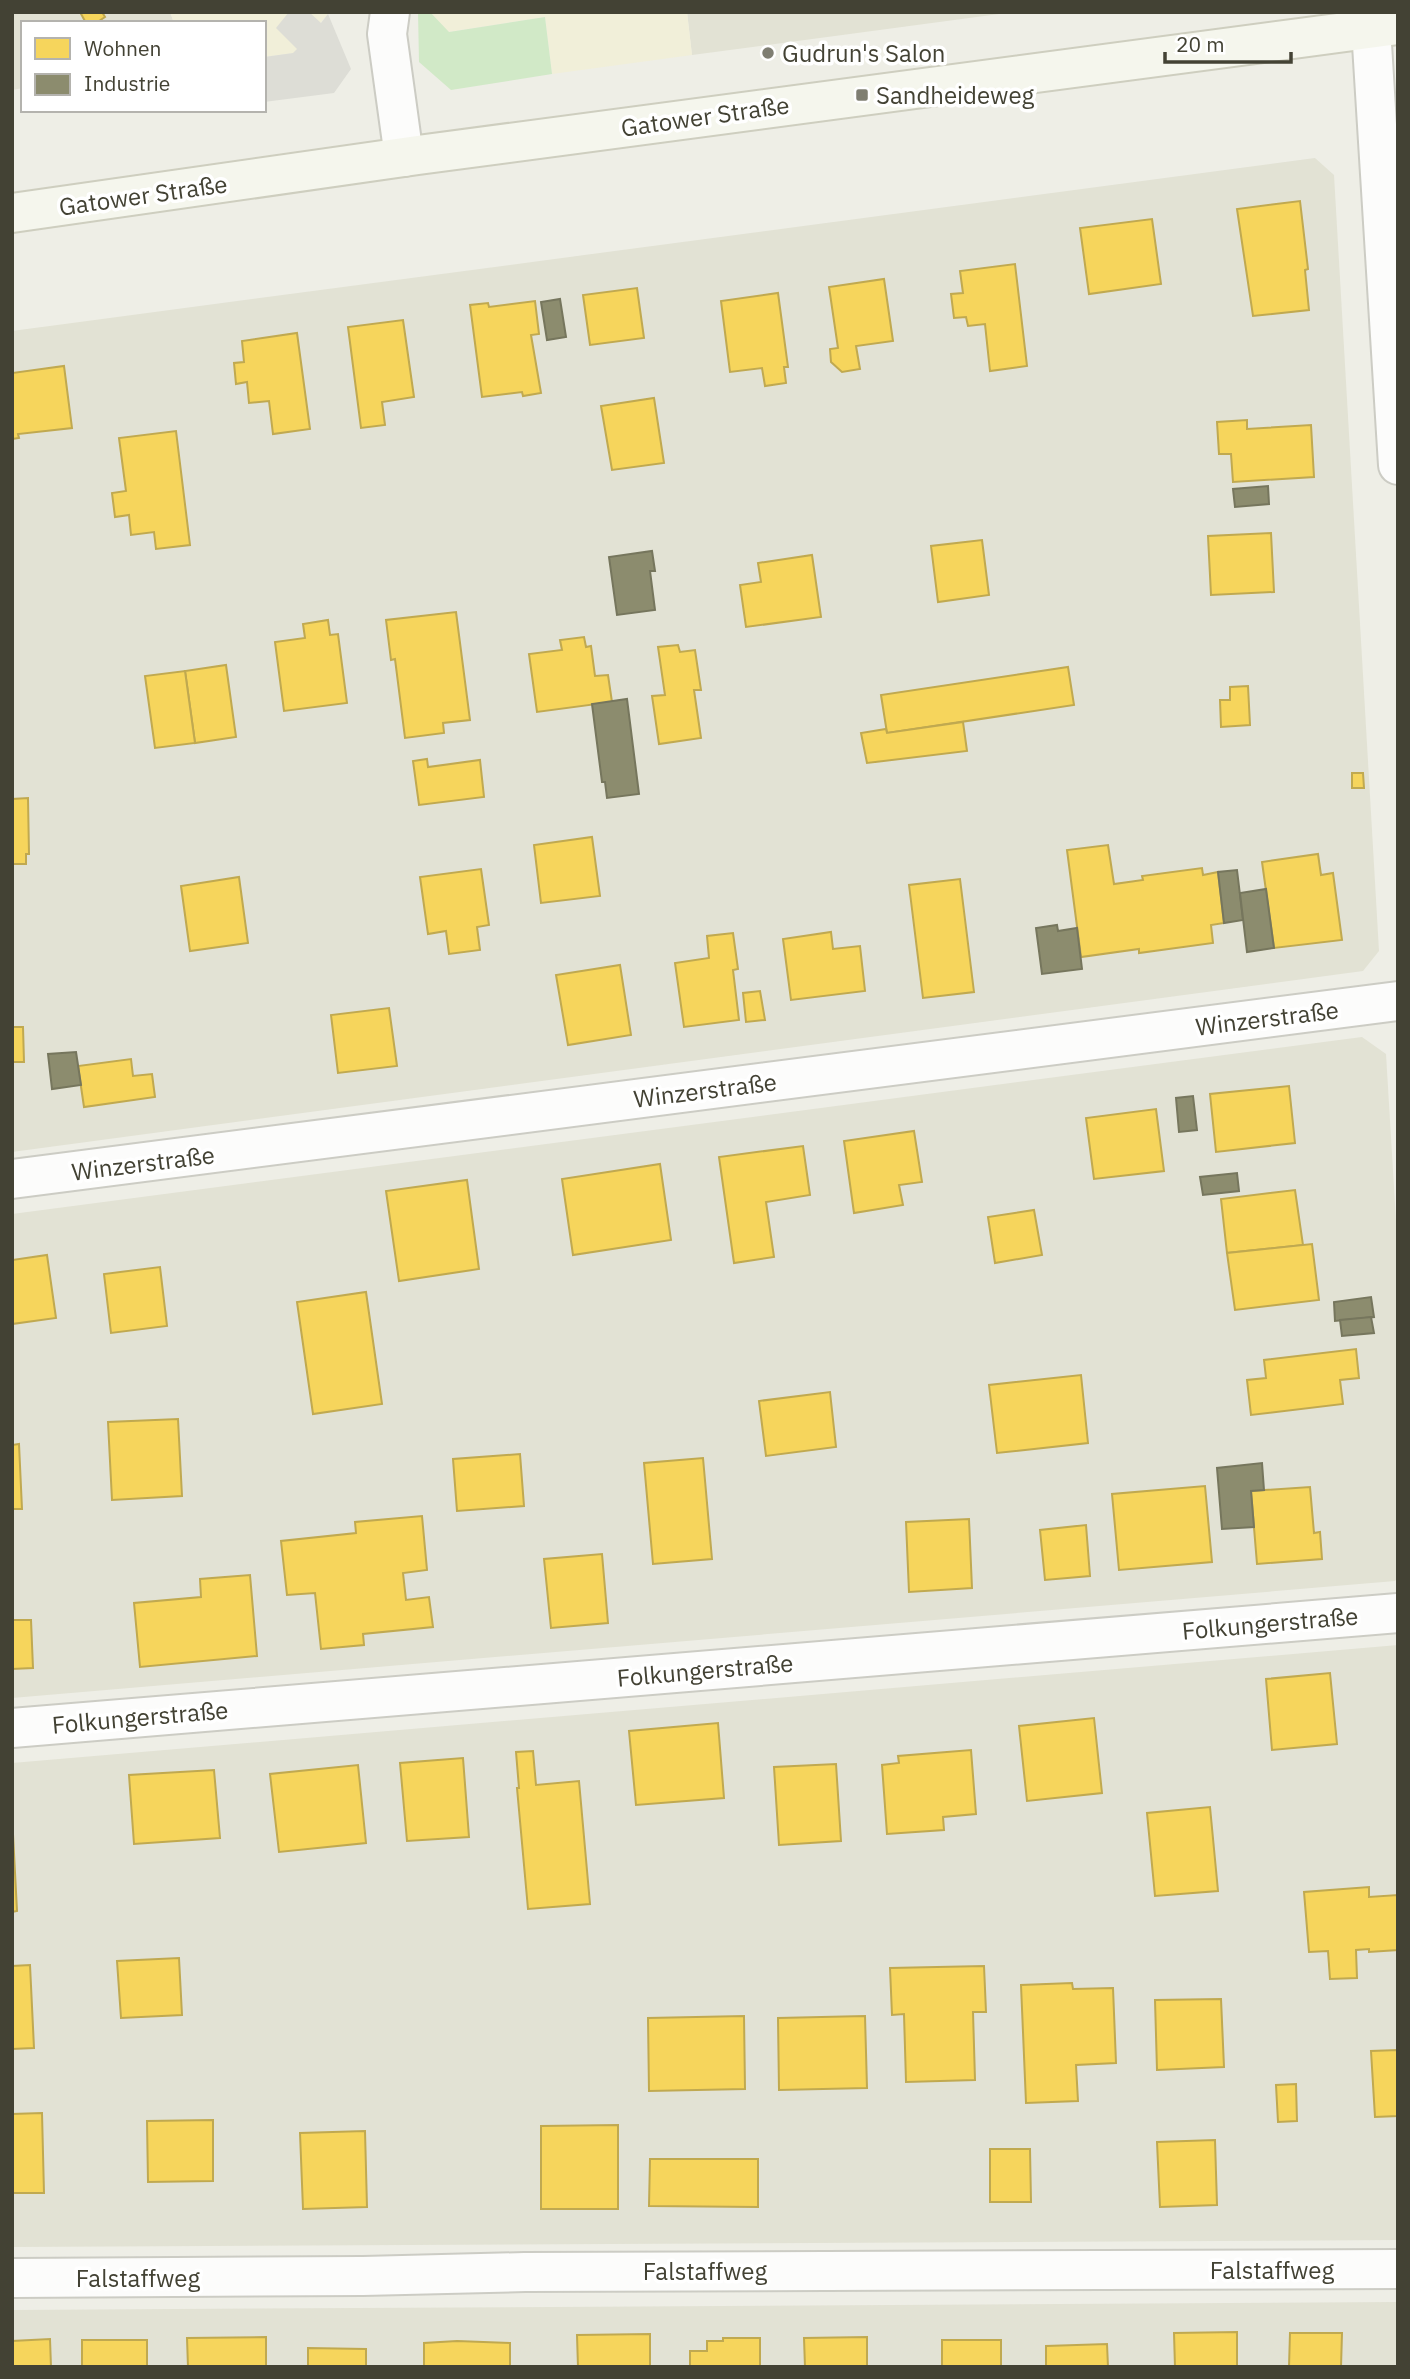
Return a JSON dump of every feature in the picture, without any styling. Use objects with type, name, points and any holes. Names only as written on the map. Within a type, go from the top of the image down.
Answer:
[{"type":"main road","name":"Gatower Straße","points":[[12,213],[404,157],[1384,27]]},
{"type":"street","points":[[390,12],[387,34],[404,157]]},
{"type":"street","points":[[1384,27],[1398,465]]},
{"type":"street","name":"Winzerstraße","points":[[12,1180],[1398,1001]]},
{"type":"street","name":"Folkungerstraße","points":[[12,1728],[1398,1613]]},
{"type":"street","name":"Falstaffweg","points":[[12,2278],[363,2277],[525,2272],[1398,2269]]},
{"type":"shaded area","points":[[12,12],[170,12],[173,21],[21,21],[21,88],[12,90]]},
{"type":"shaded area","points":[[170,12],[328,14],[294,53],[266,57],[266,21],[173,21]]},
{"type":"shaded area","points":[[289,12],[309,12],[321,23],[328,14],[351,69],[334,93],[266,102],[266,57],[293,53],[297,49],[276,28]]},
{"type":"shaded area","points":[[430,12],[687,12],[692,55],[552,74],[545,17],[448,32]]},
{"type":"shaded area","points":[[687,12],[1014,12],[692,55]]},
{"type":"shaded area","points":[[1315,158],[1334,175],[1379,951],[1363,971],[12,1152],[12,331]]},
{"type":"shaded area","points":[[1362,1037],[1386,1054],[1398,1254],[1398,1578],[1395,1581],[12,1698],[12,1214]]},
{"type":"shaded area","points":[[1398,1645],[1398,2240],[12,2247],[12,1763]]},
{"type":"shaded area","points":[[1398,2302],[1398,2367],[12,2367],[12,2310]]},
{"type":"green space","points":[[418,12],[430,12],[449,32],[545,17],[552,74],[451,90],[419,62]]},
{"type":"building: Wohnen","points":[[80,12],[102,12],[105,17],[99,21],[85,21]]},
{"type":"building: Wohnen","points":[[1300,201],[1308,269],[1305,270],[1309,310],[1253,316],[1237,209]]},
{"type":"building: Wohnen","points":[[1152,219],[1161,284],[1089,294],[1080,228]]},
{"type":"building: Wohnen","points":[[1015,264],[1027,366],[990,371],[985,324],[968,326],[966,317],[954,318],[951,294],[963,293],[960,271]]},
{"type":"building: Wohnen","points":[[884,279],[893,341],[856,346],[860,369],[842,372],[831,362],[830,349],[838,348],[829,287]]},
{"type":"building: Wohnen","points":[[637,288],[644,338],[590,345],[583,295]]},
{"type":"building: Wohnen","points":[[778,293],[788,367],[784,367],[786,383],[765,386],[762,368],[730,372],[721,301]]},
{"type":"building: Wohnen","points":[[535,301],[539,334],[531,335],[541,393],[523,396],[522,392],[482,397],[470,305],[488,303],[489,307]]},
{"type":"building: Wohnen","points":[[403,320],[414,397],[382,402],[385,425],[361,428],[348,327]]},
{"type":"building: Wohnen","points":[[297,333],[310,429],[273,434],[269,401],[249,403],[247,382],[236,384],[234,363],[244,362],[242,341]]},
{"type":"building: Wohnen","points":[[64,366],[72,428],[18,434],[19,438],[12,439],[12,373]]},
{"type":"building: Wohnen","points":[[654,398],[664,463],[612,470],[601,406]]},
{"type":"building: Wohnen","points":[[1247,420],[1247,429],[1311,425],[1314,477],[1233,482],[1231,454],[1219,454],[1217,422]]},
{"type":"building: Wohnen","points":[[176,431],[190,545],[156,549],[154,532],[131,535],[129,515],[115,517],[112,493],[126,491],[119,438]]},
{"type":"building: Wohnen","points":[[1271,533],[1274,592],[1211,595],[1208,536]]},
{"type":"building: Wohnen","points":[[982,540],[989,595],[938,602],[931,546]]},
{"type":"building: Wohnen","points":[[812,555],[821,617],[746,627],[740,585],[761,582],[758,563]]},
{"type":"building: Wohnen","points":[[456,612],[470,720],[443,723],[444,733],[405,738],[395,659],[391,660],[386,620]]},
{"type":"building: Wohnen","points":[[328,620],[330,635],[338,634],[347,703],[284,711],[275,642],[305,638],[303,624]]},
{"type":"building: Wohnen","points":[[584,637],[586,647],[591,646],[595,676],[608,675],[612,702],[537,712],[529,654],[562,650],[560,640]]},
{"type":"building: Wohnen","points":[[678,645],[680,652],[695,650],[701,690],[694,690],[701,738],[659,744],[652,696],[665,695],[658,647]]},
{"type":"building: Wohnen","points":[[226,665],[236,737],[195,743],[185,671]]},
{"type":"building: Wohnen","points":[[1068,667],[1074,705],[887,733],[881,695]]},
{"type":"building: Wohnen","points":[[185,671],[195,743],[155,748],[145,676]]},
{"type":"building: Wohnen","points":[[1248,686],[1250,725],[1221,727],[1220,700],[1230,700],[1230,687]]},
{"type":"building: Wohnen","points":[[963,722],[967,751],[867,763],[861,733],[886,729],[887,733]]},
{"type":"building: Wohnen","points":[[427,759],[428,767],[480,760],[484,797],[419,805],[413,761]]},
{"type":"building: Wohnen","points":[[1352,773],[1363,773],[1364,788],[1352,788]]},
{"type":"building: Wohnen","points":[[28,798],[29,854],[26,854],[26,864],[12,864],[12,799]]},
{"type":"building: Wohnen","points":[[592,837],[600,896],[541,903],[534,845]]},
{"type":"building: Wohnen","points":[[1108,845],[1114,884],[1143,880],[1142,876],[1202,868],[1203,875],[1218,872],[1224,923],[1211,925],[1213,943],[1139,953],[1139,949],[1081,957],[1067,850]]},
{"type":"building: Wohnen","points":[[1318,854],[1321,875],[1333,873],[1342,940],[1274,948],[1262,862]]},
{"type":"building: Wohnen","points":[[481,869],[489,925],[477,927],[480,950],[449,954],[446,931],[428,934],[420,877]]},
{"type":"building: Wohnen","points":[[239,877],[248,943],[190,951],[181,886]]},
{"type":"building: Wohnen","points":[[960,879],[974,992],[923,998],[909,885]]},
{"type":"building: Wohnen","points":[[831,932],[833,949],[860,946],[865,991],[791,1000],[783,939]]},
{"type":"building: Wohnen","points":[[733,933],[738,969],[733,970],[739,1020],[684,1027],[675,963],[709,958],[707,936]]},
{"type":"building: Wohnen","points":[[620,965],[631,1035],[568,1045],[556,975]]},
{"type":"building: Wohnen","points":[[760,991],[765,1020],[746,1022],[743,993]]},
{"type":"building: Wohnen","points":[[389,1008],[397,1066],[338,1073],[331,1015]]},
{"type":"building: Wohnen","points":[[12,1027],[23,1027],[24,1062],[12,1062]]},
{"type":"building: Wohnen","points":[[131,1059],[133,1076],[152,1074],[155,1097],[84,1107],[78,1066]]},
{"type":"building: Wohnen","points":[[1289,1086],[1295,1143],[1216,1152],[1210,1094]]},
{"type":"building: Wohnen","points":[[1156,1109],[1164,1171],[1094,1179],[1086,1118]]},
{"type":"building: Wohnen","points":[[914,1131],[922,1182],[899,1185],[903,1205],[854,1213],[844,1141]]},
{"type":"building: Wohnen","points":[[803,1146],[810,1195],[766,1202],[774,1257],[734,1263],[719,1157]]},
{"type":"building: Wohnen","points":[[660,1164],[671,1240],[573,1255],[562,1179]]},
{"type":"building: Wohnen","points":[[467,1180],[479,1269],[399,1281],[386,1191]]},
{"type":"building: Wohnen","points":[[1295,1190],[1303,1245],[1227,1253],[1221,1199]]},
{"type":"building: Wohnen","points":[[1034,1210],[1042,1255],[995,1263],[988,1217]]},
{"type":"building: Wohnen","points":[[1312,1244],[1319,1300],[1235,1310],[1227,1253]]},
{"type":"building: Wohnen","points":[[47,1255],[56,1318],[12,1324],[12,1260]]},
{"type":"building: Wohnen","points":[[160,1267],[167,1326],[111,1333],[104,1274]]},
{"type":"building: Wohnen","points":[[366,1292],[382,1404],[313,1414],[297,1302]]},
{"type":"building: Wohnen","points":[[1356,1349],[1359,1378],[1340,1380],[1343,1404],[1251,1415],[1247,1380],[1266,1378],[1264,1360]]},
{"type":"building: Wohnen","points":[[1081,1375],[1088,1443],[997,1453],[989,1385]]},
{"type":"building: Wohnen","points":[[830,1392],[836,1447],[766,1456],[759,1401]]},
{"type":"building: Wohnen","points":[[178,1419],[182,1496],[112,1500],[108,1422]]},
{"type":"building: Wohnen","points":[[19,1444],[22,1509],[12,1509],[12,1445]]},
{"type":"building: Wohnen","points":[[520,1454],[524,1506],[457,1511],[453,1459]]},
{"type":"building: Wohnen","points":[[703,1458],[712,1559],[653,1564],[644,1463]]},
{"type":"building: Wohnen","points":[[1205,1486],[1212,1562],[1119,1570],[1112,1494]]},
{"type":"building: Wohnen","points":[[1310,1487],[1314,1533],[1320,1532],[1322,1559],[1257,1564],[1251,1491]]},
{"type":"building: Wohnen","points":[[422,1516],[427,1570],[403,1573],[406,1600],[429,1597],[433,1627],[363,1634],[364,1645],[321,1649],[315,1593],[287,1595],[281,1541],[356,1533],[355,1522]]},
{"type":"building: Wohnen","points":[[969,1519],[972,1588],[909,1592],[906,1522]]},
{"type":"building: Wohnen","points":[[1086,1525],[1090,1576],[1045,1580],[1040,1530]]},
{"type":"building: Wohnen","points":[[602,1554],[608,1623],[551,1628],[544,1559]]},
{"type":"building: Wohnen","points":[[250,1575],[257,1656],[140,1667],[134,1603],[201,1597],[200,1579]]},
{"type":"building: Wohnen","points":[[12,1586],[13,1620],[31,1620],[33,1668],[12,1669]]},
{"type":"building: Wohnen","points":[[1330,1673],[1337,1744],[1272,1750],[1266,1679]]},
{"type":"building: Wohnen","points":[[1094,1718],[1102,1793],[1027,1801],[1019,1726]]},
{"type":"building: Wohnen","points":[[718,1723],[724,1798],[636,1805],[629,1731]]},
{"type":"building: Wohnen","points":[[971,1750],[976,1814],[943,1817],[944,1830],[887,1834],[882,1765],[899,1763],[898,1756]]},
{"type":"building: Wohnen","points":[[533,1751],[536,1785],[579,1781],[590,1904],[528,1909],[516,1752]]},
{"type":"building: Wohnen","points":[[463,1758],[469,1837],[407,1841],[400,1763]]},
{"type":"building: Wohnen","points":[[836,1764],[841,1841],[779,1845],[774,1767]]},
{"type":"building: Wohnen","points":[[358,1765],[366,1843],[279,1852],[270,1774]]},
{"type":"building: Wohnen","points":[[214,1770],[220,1838],[134,1844],[129,1775]]},
{"type":"building: Wohnen","points":[[1210,1807],[1218,1891],[1155,1896],[1147,1813]]},
{"type":"building: Wohnen","points":[[12,1815],[17,1911],[12,1912]]},
{"type":"building: Wohnen","points":[[1369,1887],[1369,1897],[1398,1895],[1398,1950],[1356,1950],[1357,1978],[1330,1979],[1328,1951],[1309,1952],[1304,1892]]},
{"type":"building: Wohnen","points":[[179,1958],[182,2015],[121,2018],[117,1961]]},
{"type":"building: Wohnen","points":[[30,1965],[34,2048],[12,2049],[12,1966]]},
{"type":"building: Wohnen","points":[[984,1966],[986,2012],[973,2012],[975,2080],[906,2082],[904,2014],[892,2015],[890,1968]]},
{"type":"building: Wohnen","points":[[1072,1983],[1073,1989],[1113,1988],[1116,2063],[1076,2065],[1078,2101],[1026,2103],[1021,1985]]},
{"type":"building: Wohnen","points":[[1221,1999],[1224,2067],[1157,2070],[1155,2000]]},
{"type":"building: Wohnen","points":[[744,2016],[745,2089],[649,2091],[648,2018]]},
{"type":"building: Wohnen","points":[[865,2016],[867,2088],[779,2090],[778,2018]]},
{"type":"building: Wohnen","points":[[1398,2050],[1398,2116],[1375,2117],[1371,2051]]},
{"type":"building: Wohnen","points":[[1296,2084],[1297,2121],[1278,2122],[1276,2085]]},
{"type":"building: Wohnen","points":[[42,2113],[44,2193],[12,2193],[12,2114]]},
{"type":"building: Wohnen","points":[[213,2120],[213,2181],[148,2182],[147,2121]]},
{"type":"building: Wohnen","points":[[618,2125],[618,2209],[541,2209],[541,2126]]},
{"type":"building: Wohnen","points":[[365,2131],[367,2207],[303,2209],[300,2133]]},
{"type":"building: Wohnen","points":[[1215,2140],[1217,2205],[1160,2207],[1157,2142]]},
{"type":"building: Wohnen","points":[[990,2149],[1030,2149],[1031,2202],[990,2202]]},
{"type":"building: Wohnen","points":[[650,2159],[758,2159],[758,2207],[649,2206]]},
{"type":"building: Wohnen","points":[[1237,2332],[1237,2367],[1175,2367],[1174,2333]]},
{"type":"building: Wohnen","points":[[1290,2333],[1342,2333],[1341,2367],[1289,2367]]},
{"type":"building: Wohnen","points":[[650,2334],[650,2367],[578,2367],[577,2335]]},
{"type":"building: Wohnen","points":[[266,2337],[266,2367],[188,2367],[187,2338]]},
{"type":"building: Wohnen","points":[[867,2337],[867,2367],[805,2367],[804,2338]]},
{"type":"building: Wohnen","points":[[723,2338],[760,2338],[760,2367],[690,2367],[690,2351],[707,2351],[707,2341],[723,2341]]},
{"type":"building: Wohnen","points":[[50,2339],[51,2367],[12,2367],[12,2341]]},
{"type":"building: Wohnen","points":[[82,2340],[147,2340],[147,2367],[82,2367]]},
{"type":"building: Wohnen","points":[[942,2340],[1001,2340],[1001,2367],[942,2367]]},
{"type":"building: Wohnen","points":[[424,2343],[510,2343],[510,2367],[424,2367]]},
{"type":"building: Wohnen","points":[[1107,2344],[1108,2367],[1046,2367],[1046,2346]]},
{"type":"building: Wohnen","points":[[308,2348],[366,2349],[366,2367],[308,2367]]},
{"type":"building: Industrie","points":[[560,299],[566,337],[547,340],[541,302]]},
{"type":"building: Industrie","points":[[1268,486],[1269,504],[1235,507],[1233,489]]},
{"type":"building: Industrie","points":[[652,551],[655,571],[650,571],[655,610],[617,615],[609,557]]},
{"type":"building: Industrie","points":[[627,699],[639,794],[607,798],[605,782],[602,782],[592,704]]},
{"type":"building: Industrie","points":[[1237,870],[1243,920],[1224,923],[1218,872]]},
{"type":"building: Industrie","points":[[1266,889],[1274,948],[1247,952],[1240,893]]},
{"type":"building: Industrie","points":[[1057,925],[1058,931],[1077,928],[1082,969],[1042,974],[1036,928]]},
{"type":"building: Industrie","points":[[76,1052],[81,1085],[52,1089],[48,1054]]},
{"type":"building: Industrie","points":[[1193,1096],[1197,1130],[1179,1132],[1176,1098]]},
{"type":"building: Industrie","points":[[1237,1173],[1239,1191],[1203,1195],[1200,1177]]},
{"type":"building: Industrie","points":[[1371,1297],[1374,1317],[1335,1321],[1334,1302]]},
{"type":"building: Industrie","points":[[1371,1317],[1374,1333],[1342,1336],[1340,1320]]},
{"type":"building: Industrie","points":[[1262,1463],[1264,1490],[1251,1491],[1254,1527],[1222,1529],[1217,1468]]},
{"type":"place","name":"Gudrun's Salon","points":[[768,53]]},
{"type":"place","name":"Sandheideweg","points":[[862,95]]}]
